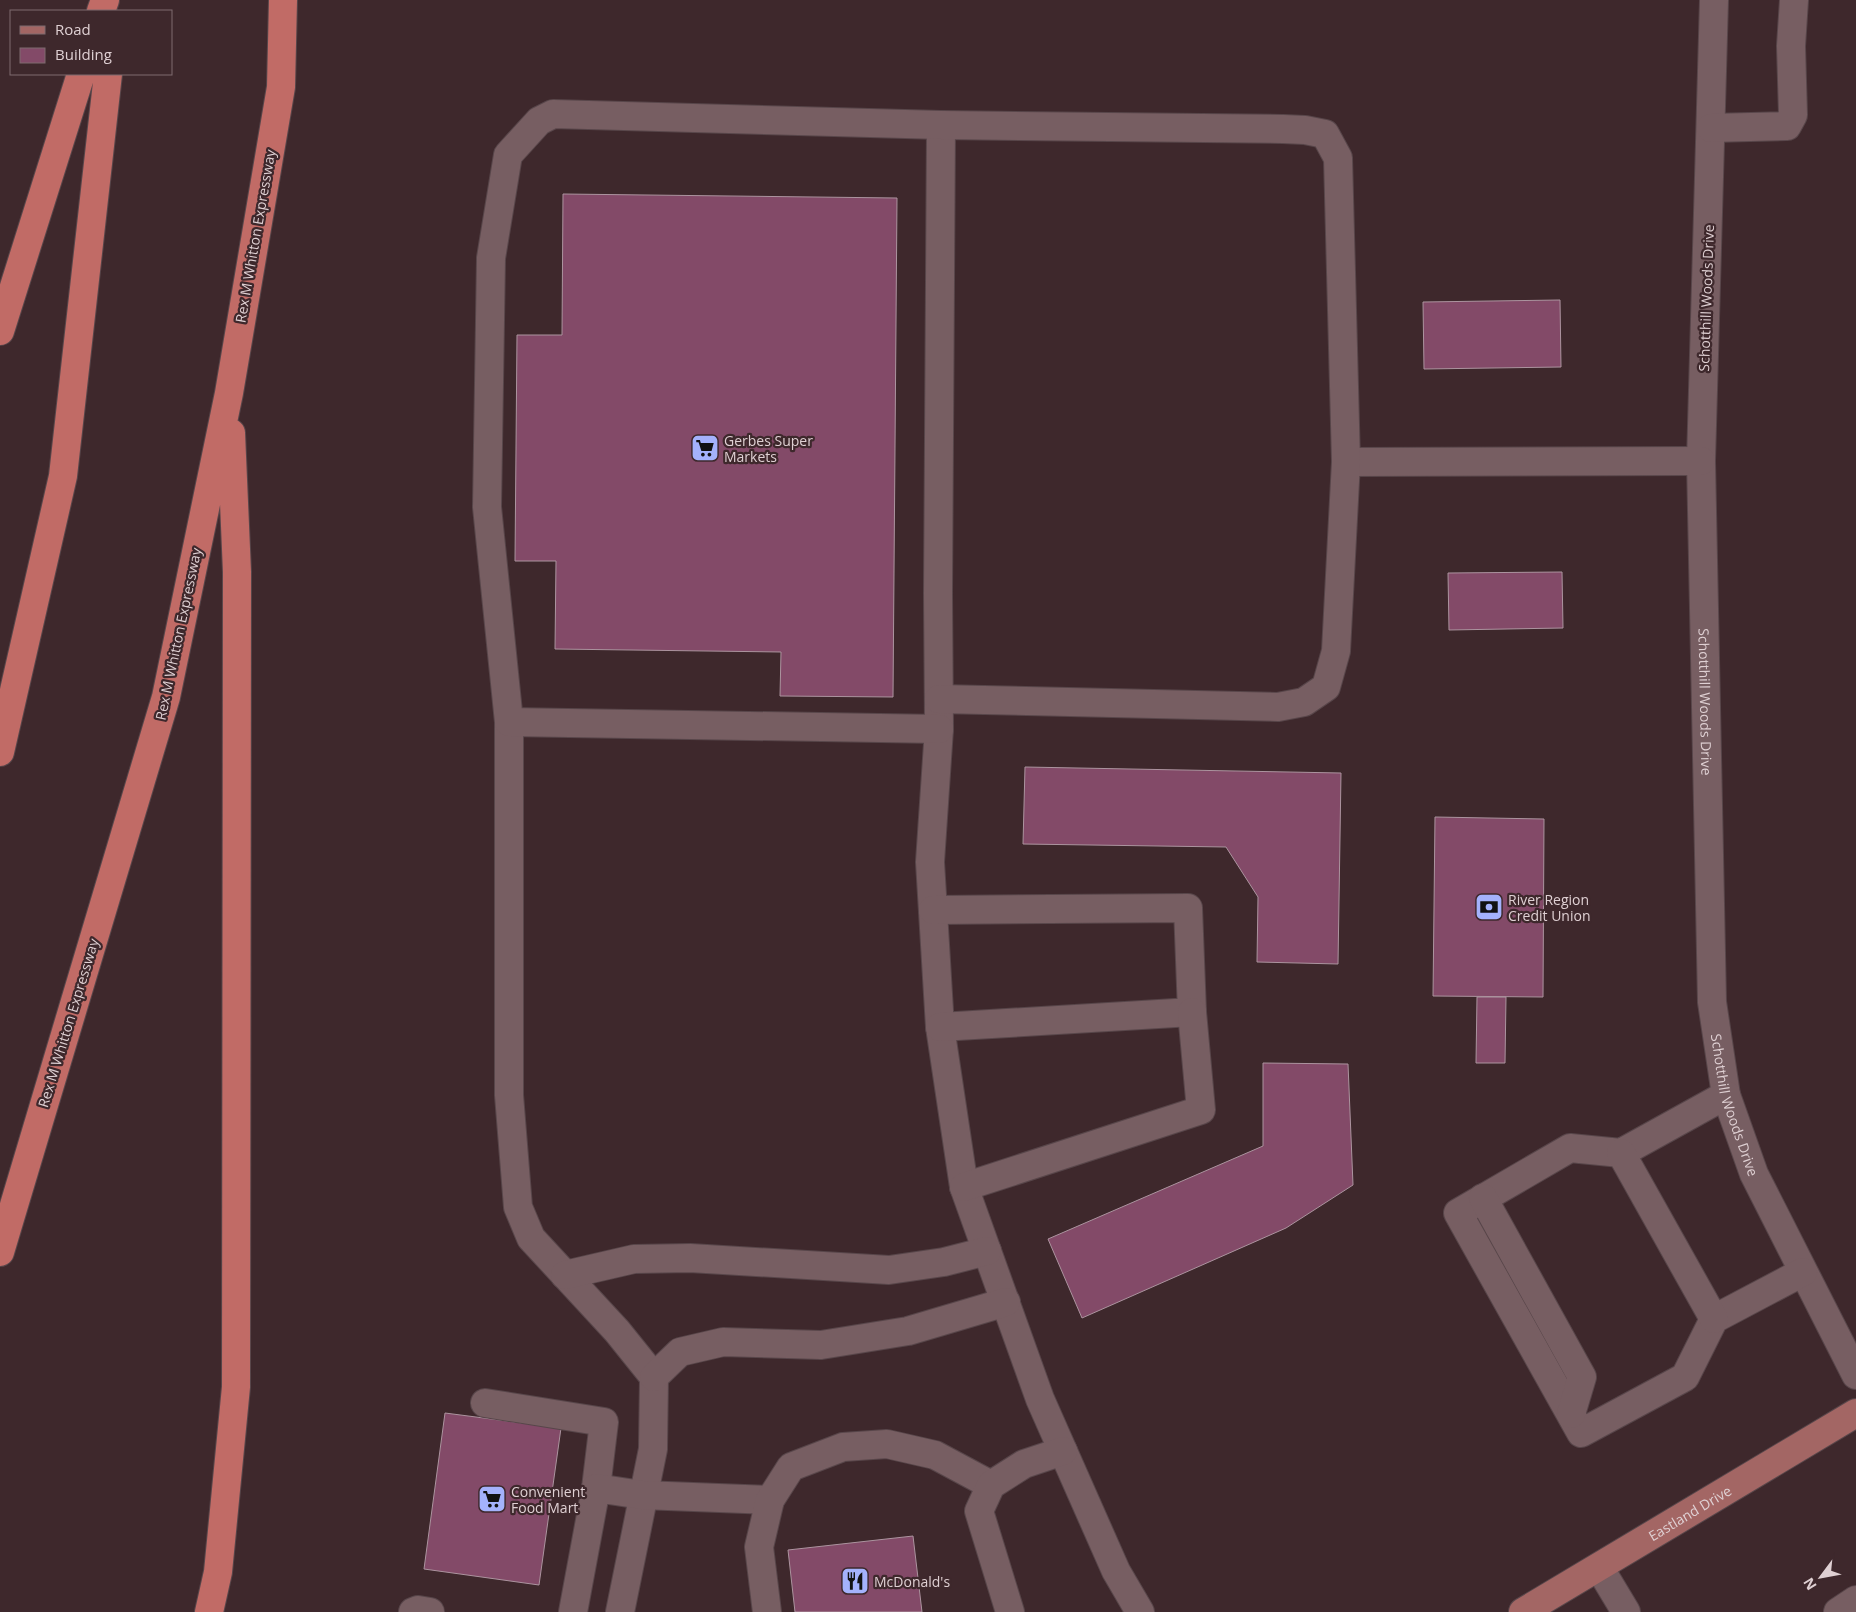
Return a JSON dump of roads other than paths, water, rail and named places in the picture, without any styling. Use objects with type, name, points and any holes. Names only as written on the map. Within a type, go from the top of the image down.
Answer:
[{"type":"highway","name":"Rex M Whitton Expressway","points":[[0,1252],[166,697],[229,393],[281,88],[283,0]]},
{"type":"highway","points":[[0,331],[81,75]]},
{"type":"highway","points":[[0,752],[63,476],[108,75]]},
{"type":"highway","points":[[209,1612],[218,1572],[236,1387],[237,572],[229,393]]},
{"type":"main road","name":"Eastland Drive","points":[[1523,1612],[1856,1413]]},
{"type":"street","name":"Schotthill Woods Drive","points":[[1714,0],[1701,461],[1712,1002],[1726,1095],[1754,1174],[1856,1375]]},
{"type":"street","points":[[1711,128],[1787,126],[1793,115],[1791,46],[1794,0]]},
{"type":"street","points":[[620,1612],[642,1495],[653,1449],[654,1377],[617,1331],[531,1238],[518,1207],[509,1095],[510,722],[487,507],[491,258],[508,155],[539,121],[553,114],[941,125],[1283,129],[1305,130],[1325,134],[1338,158],[1346,462],[1336,651],[1326,687],[1304,702],[1278,707],[939,699]]},
{"type":"street","points":[[941,125],[939,729],[930,862],[940,1027],[964,1187],[1040,1399],[1116,1571],[1140,1612]]},
{"type":"street","points":[[1346,462],[1701,461]]},
{"type":"street","points":[[510,722],[939,729]]},
{"type":"street","points":[[933,910],[1188,908],[1192,1012],[1201,1110],[964,1187]]},
{"type":"street","points":[[940,1027],[1192,1012]]},
{"type":"street","points":[[1726,1095],[1621,1153],[1570,1148],[1458,1213],[1581,1433],[1685,1377],[1714,1319],[1803,1272]]},
{"type":"street","points":[[1621,1153],[1714,1319]]},
{"type":"street","points":[[565,1275],[634,1258],[690,1258],[889,1270],[944,1262],[987,1251]]},
{"type":"street","points":[[654,1377],[680,1352],[723,1342],[821,1345],[908,1331],[1006,1302]]},
{"type":"street","points":[[485,1404],[604,1422],[596,1488],[573,1612]]},
{"type":"street","points":[[766,1612],[759,1547],[770,1500],[791,1467],[843,1447],[887,1444],[935,1455],[992,1485]]},
{"type":"street","points":[[1010,1612],[979,1511],[992,1485],[1024,1464],[1063,1451]]},
{"type":"street","points":[[596,1488],[642,1495],[770,1500]]},
{"type":"street","points":[[1599,1566],[1626,1612]]},
{"type":"street","points":[[1838,1612],[1856,1600]]},
{"type":"street","points":[[412,1612],[418,1610],[430,1612]]},
{"type":"place","name":"Gerbes Super Markets","points":[[705,448]]},
{"type":"place","name":"River Region Credit Union","points":[[1489,907]]},
{"type":"place","name":"Convenient Food Mart","points":[[492,1499]]},
{"type":"place","name":"McDonald's","points":[[855,1581]]}]
